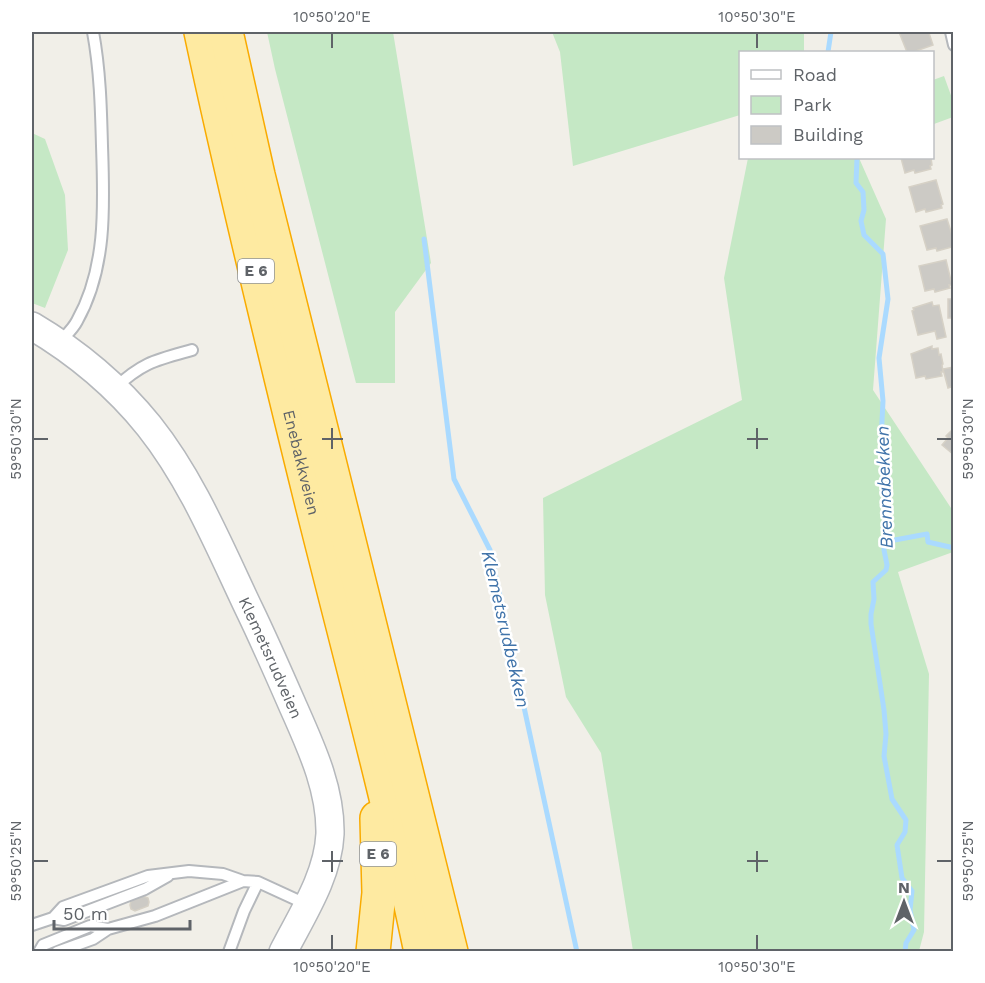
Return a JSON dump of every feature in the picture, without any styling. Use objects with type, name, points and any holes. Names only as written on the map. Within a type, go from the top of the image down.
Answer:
[{"type":"highway","name":"Enebakkveien","points":[[201,32],[242,215],[376,757],[422,891]]},
{"type":"highway","name":"Enebakkveien","points":[[226,32],[422,891]]},
{"type":"highway","name":"E 6","points":[[373,951],[378,892],[376,757]]},
{"type":"highway","name":"E 6","points":[[421,951],[422,891]]},
{"type":"highway","name":"E 6","points":[[422,891],[451,951]]},
{"type":"highway","name":"E 6","points":[[422,891],[466,951]]},
{"type":"street","name":"Klemetsrudveien","points":[[32,326],[83,360],[132,406],[163,444],[187,483],[266,645],[315,755],[324,788],[330,832],[325,865],[308,905],[283,951]]},
{"type":"lane","points":[[59,343],[76,323],[82,310],[95,276],[102,239],[101,87],[93,32]]},
{"type":"lane","points":[[951,32],[954,45]]},
{"type":"lane","points":[[114,388],[131,373],[150,361],[192,350]]},
{"type":"lane","points":[[32,925],[53,918],[63,907],[147,876],[189,871],[223,874],[243,881],[258,882],[308,905]]},
{"type":"lane","points":[[57,951],[93,939],[108,929],[155,916],[243,881]]},
{"type":"lane","points":[[229,951],[258,882]]},
{"type":"lane","points":[[39,951],[43,945],[90,926],[108,929]]},
{"type":"green space","points":[[267,32],[393,32],[431,263],[395,312],[395,383],[356,383]]},
{"type":"green space","points":[[552,32],[804,32],[804,51],[739,51],[739,115],[573,166],[560,52]]},
{"type":"green space","points":[[944,76],[953,101],[953,117],[934,124],[934,80]]},
{"type":"green space","points":[[32,133],[45,139],[65,195],[68,250],[45,308],[32,303]]},
{"type":"green space","points":[[748,159],[859,159],[886,219],[873,390],[953,511],[953,552],[898,572],[929,674],[924,932],[919,951],[633,951],[601,753],[566,697],[545,595],[543,498],[742,400],[724,278]]},
{"type":"building","points":[[899,32],[931,32],[929,33],[933,45],[916,51],[907,51]]},
{"type":"building","points":[[901,159],[931,159],[931,169],[905,173]]},
{"type":"building","points":[[936,180],[943,204],[942,208],[916,212],[909,187]]},
{"type":"building","points":[[947,219],[954,241],[952,247],[937,251],[936,248],[927,250],[920,226]]},
{"type":"building","points":[[946,260],[952,285],[949,285],[950,288],[935,292],[934,289],[925,291],[919,266]]},
{"type":"building","points":[[948,299],[954,299],[954,318],[948,318]]},
{"type":"building","points":[[932,302],[933,306],[939,305],[946,337],[937,339],[935,331],[918,335],[913,308]]},
{"type":"building","points":[[932,346],[932,349],[938,348],[939,355],[941,354],[942,376],[916,378],[911,354]]},
{"type":"building","points":[[954,367],[954,386],[948,388],[943,369]]},
{"type":"building","points":[[954,428],[954,455],[942,445],[948,438],[946,436]]},
{"type":"building","points":[[143,896],[148,898],[148,906],[135,911],[131,909],[131,901]]},
{"type":"waterway","name":"Brennabekken","points":[[828,51],[831,32]]},
{"type":"waterway","name":"Brennabekken","points":[[857,159],[856,183],[863,192],[864,210],[861,221],[864,235],[883,254],[888,299],[879,358],[883,401],[881,441],[885,513],[884,550],[887,565],[886,570],[873,582],[874,599],[871,624],[884,710],[886,734],[884,756],[892,799],[906,820],[905,832],[897,845],[902,878],[912,891],[910,910],[914,930],[906,943],[905,952]]},
{"type":"waterway","name":"Klemetsrudbekken","points":[[424,239],[454,479],[490,550],[577,952]]},
{"type":"waterway","points":[[884,542],[927,534],[928,542],[954,548]]}]
